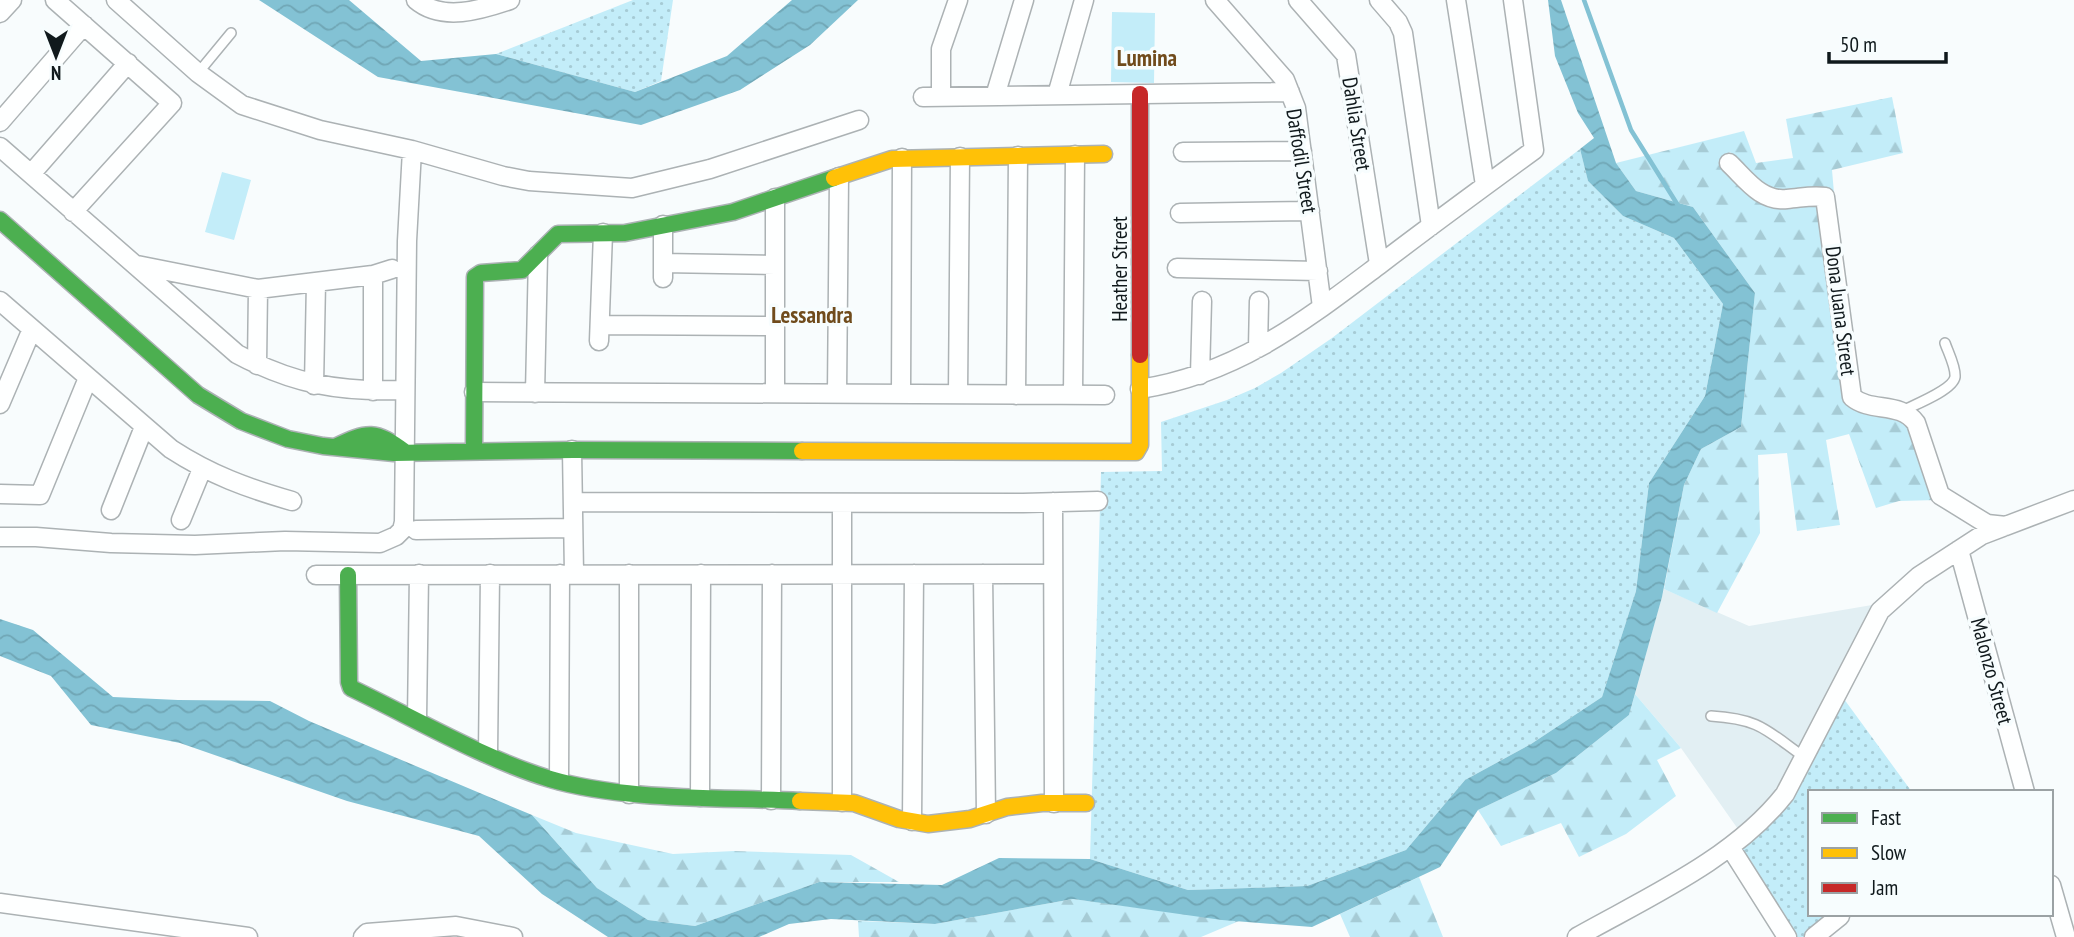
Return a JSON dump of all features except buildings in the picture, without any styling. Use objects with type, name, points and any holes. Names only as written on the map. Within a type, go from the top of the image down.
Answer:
[{"type":"street","points":[[0,13],[12,0]]},
{"type":"street","points":[[55,0],[172,103],[73,212]]},
{"type":"street","points":[[116,0],[198,73],[227,96],[252,110],[320,130],[412,150],[529,181],[632,188],[710,169],[859,120]]},
{"type":"street","points":[[416,0],[431,10],[440,12],[480,10],[510,0]]},
{"type":"street","points":[[941,97],[941,49],[958,0]]},
{"type":"street","points":[[995,96],[1024,0]]},
{"type":"street","points":[[1057,95],[1084,0]]},
{"type":"street","name":"Daffodil Street","points":[[1216,0],[1285,80],[1296,108],[1322,307]]},
{"type":"street","name":"Dahlia Street","points":[[1298,0],[1346,55],[1379,264]]},
{"type":"street","points":[[1379,0],[1398,22],[1403,33],[1431,226]]},
{"type":"street","points":[[1456,0],[1485,186]]},
{"type":"street","points":[[1140,389],[1172,384],[1214,371],[1287,331],[1534,150],[1514,0]]},
{"type":"street","points":[[0,122],[84,25]]},
{"type":"street","points":[[31,174],[128,63]]},
{"type":"street","points":[[923,97],[1290,92]]},
{"type":"street","name":"Heather Street","points":[[572,450],[1136,452],[1140,445],[1140,94]]},
{"type":"street","points":[[0,147],[237,354],[295,380],[333,388],[401,390]]},
{"type":"street","points":[[0,537],[195,545],[285,541],[380,543],[390,541],[402,530],[407,241],[412,150]]},
{"type":"street","points":[[1182,152],[1302,150]]},
{"type":"street","points":[[474,451],[475,277],[481,273],[522,270],[558,234],[625,233],[733,212],[892,159],[1104,154]]},
{"type":"street","points":[[1073,395],[1075,155]]},
{"type":"street","points":[[1016,395],[1018,156]]},
{"type":"street","points":[[958,394],[960,157]]},
{"type":"street","points":[[901,394],[902,158]]},
{"type":"street","name":"Dona Juana Street","points":[[1729,163],[1758,192],[1773,200],[1811,195],[1825,197],[1852,397],[1859,403],[1902,411]]},
{"type":"street","points":[[837,394],[839,177]]},
{"type":"street","points":[[775,198],[775,393]]},
{"type":"street","points":[[1180,213],[1310,211]]},
{"type":"street","points":[[0,220],[151,355],[221,412],[252,427],[288,439],[368,452],[572,450],[573,528],[567,574],[559,780]]},
{"type":"street","points":[[663,225],[663,271],[775,265]]},
{"type":"street","points":[[603,233],[599,333],[775,326]]},
{"type":"street","points":[[535,393],[538,254]]},
{"type":"street","points":[[134,265],[258,289],[373,275],[392,269]]},
{"type":"street","points":[[1178,268],[1318,271]]},
{"type":"street","points":[[373,275],[373,391]]},
{"type":"street","points":[[314,384],[316,282]]},
{"type":"street","points":[[257,365],[258,289]]},
{"type":"street","points":[[0,301],[171,449],[202,469],[254,490],[292,501]]},
{"type":"street","points":[[1200,375],[1202,301]]},
{"type":"street","points":[[1258,348],[1259,301]]},
{"type":"street","points":[[0,404],[32,329]]},
{"type":"street","points":[[0,494],[40,495],[88,378]]},
{"type":"street","points":[[474,392],[1105,395]]},
{"type":"street","points":[[1902,411],[1911,415],[1916,423],[1940,495],[1987,524],[2006,526]]},
{"type":"street","points":[[111,510],[144,427]]},
{"type":"street","points":[[181,520],[202,469]]},
{"type":"street","points":[[1577,937],[1730,847],[1770,813],[1785,794],[1880,611],[1919,576],[1982,535],[2074,500]]},
{"type":"street","points":[[573,502],[1098,501]]},
{"type":"street","points":[[1053,502],[1054,803]]},
{"type":"street","points":[[842,503],[842,802]]},
{"type":"street","points":[[416,530],[573,528]]},
{"type":"street","name":"Malonzo Street","points":[[1959,550],[2024,790]]},
{"type":"street","points":[[417,719],[419,574]]},
{"type":"street","points":[[488,754],[490,574]]},
{"type":"street","points":[[629,574],[629,794]]},
{"type":"street","points":[[700,797],[701,574]]},
{"type":"street","points":[[771,800],[772,574]]},
{"type":"street","points":[[912,821],[914,574]]},
{"type":"street","points":[[983,574],[986,814]]},
{"type":"street","points":[[316,575],[1053,574]]},
{"type":"street","points":[[348,575],[351,688],[488,754],[559,780],[629,794],[854,803],[928,824],[970,819],[1007,807],[1086,803]]},
{"type":"street","points":[[1730,847],[1787,937]]},
{"type":"street","points":[[2053,892],[2066,937]]},
{"type":"street","points":[[0,903],[248,937]]},
{"type":"street","points":[[1814,937],[1840,916]]},
{"type":"street","points":[[363,937],[367,933],[456,926],[513,937]]},
{"type":"lane","points":[[198,73],[232,33]]},
{"type":"lane","points":[[1902,411],[1943,391],[1952,383],[1955,376],[1945,343]]},
{"type":"lane","points":[[1711,716],[1740,718],[1758,724],[1804,758]]},
{"type":"shaded area","points":[[1664,589],[1749,626],[1872,605],[1849,660],[1781,790],[1740,832],[1681,748],[1635,694]]},
{"type":"green space","points":[[633,0],[673,0],[661,81],[635,92],[496,54]]},
{"type":"green space","points":[[1112,12],[1155,13],[1154,83],[1111,82]]},
{"type":"green space","points":[[1892,97],[1903,153],[1832,170],[1834,193],[1809,188],[1774,193],[1761,186],[1730,152],[1721,160],[1754,197],[1820,204],[1845,401],[1908,421],[1937,500],[1899,501],[1876,508],[1849,434],[1826,440],[1840,525],[1797,531],[1787,453],[1758,455],[1760,533],[1717,613],[1664,589],[1684,485],[1701,449],[1741,427],[1755,293],[1693,207],[1636,191],[1616,163],[1744,131],[1756,163],[1793,158],[1786,119]]},
{"type":"green space","points":[[1580,149],[1588,181],[1623,216],[1674,238],[1723,304],[1705,396],[1649,483],[1636,591],[1602,697],[1531,744],[1465,780],[1406,850],[1307,886],[1188,890],[1090,859],[1101,472],[1162,471],[1161,422],[1227,400],[1281,373],[1332,338]]},
{"type":"green space","points":[[222,172],[251,180],[234,240],[205,232]]},
{"type":"green space","points":[[1635,694],[1681,748],[1657,760],[1676,796],[1626,834],[1579,857],[1561,823],[1501,846],[1478,810],[1556,773],[1629,715]]},
{"type":"green space","points":[[1844,699],[1911,790],[1808,790],[1808,916],[1832,916],[1806,937],[1793,937],[1741,848]]},
{"type":"green space","points":[[532,815],[576,833],[673,854],[734,851],[851,855],[899,882],[819,882],[695,926],[648,920],[597,888]]},
{"type":"green space","points":[[1419,877],[1443,937],[1350,937],[1340,914]]},
{"type":"green space","points":[[1073,899],[1239,921],[1201,937],[859,937],[858,921],[935,924]]},
{"type":"water","points":[[259,0],[349,0],[421,61],[496,54],[635,92],[727,56],[792,0],[858,0],[810,45],[740,90],[641,125],[378,77]]},
{"type":"water","points":[[1548,0],[1561,0],[1616,163],[1636,191],[1693,207],[1755,293],[1741,427],[1701,449],[1684,485],[1662,597],[1629,715],[1556,773],[1478,810],[1440,867],[1312,927],[1222,920],[1073,899],[935,924],[831,919],[789,924],[759,937],[608,937],[542,894],[479,836],[347,801],[180,743],[91,725],[51,676],[0,656],[0,619],[33,630],[113,697],[270,701],[309,721],[532,815],[597,888],[648,920],[695,926],[819,882],[942,885],[999,858],[1090,859],[1188,890],[1307,886],[1406,850],[1465,780],[1531,744],[1602,697],[1636,591],[1649,483],[1705,396],[1723,304],[1674,238],[1623,216],[1588,181],[1580,149],[1594,138],[1578,113],[1555,56]]},
{"type":"waterway","points":[[1584,0],[1631,130],[1679,207]]},
{"type":"traffic: fast","points":[[474,451],[475,277],[481,273],[522,270],[558,234],[625,233],[733,212],[834,178]]},
{"type":"traffic: fast","points":[[0,220],[198,395],[241,421],[288,439],[323,446],[394,453],[573,450],[802,451]]},
{"type":"traffic: fast","points":[[335,447],[371,435],[386,440],[405,452]]},
{"type":"traffic: fast","points":[[348,575],[351,688],[424,725],[525,771],[579,786],[641,795],[800,801]]},
{"type":"traffic: slow","points":[[834,178],[892,159],[1104,154]]},
{"type":"traffic: slow","points":[[802,451],[1136,452],[1140,445],[1140,355]]},
{"type":"traffic: slow","points":[[800,801],[854,803],[899,819],[928,824],[970,819],[1007,807],[1042,803],[1086,803]]},
{"type":"traffic: jam","points":[[1140,94],[1140,355]]},
{"type":"district","name":"Lumina","points":[[1147,57]]},
{"type":"district","name":"Lessandra","points":[[812,314]]}]
